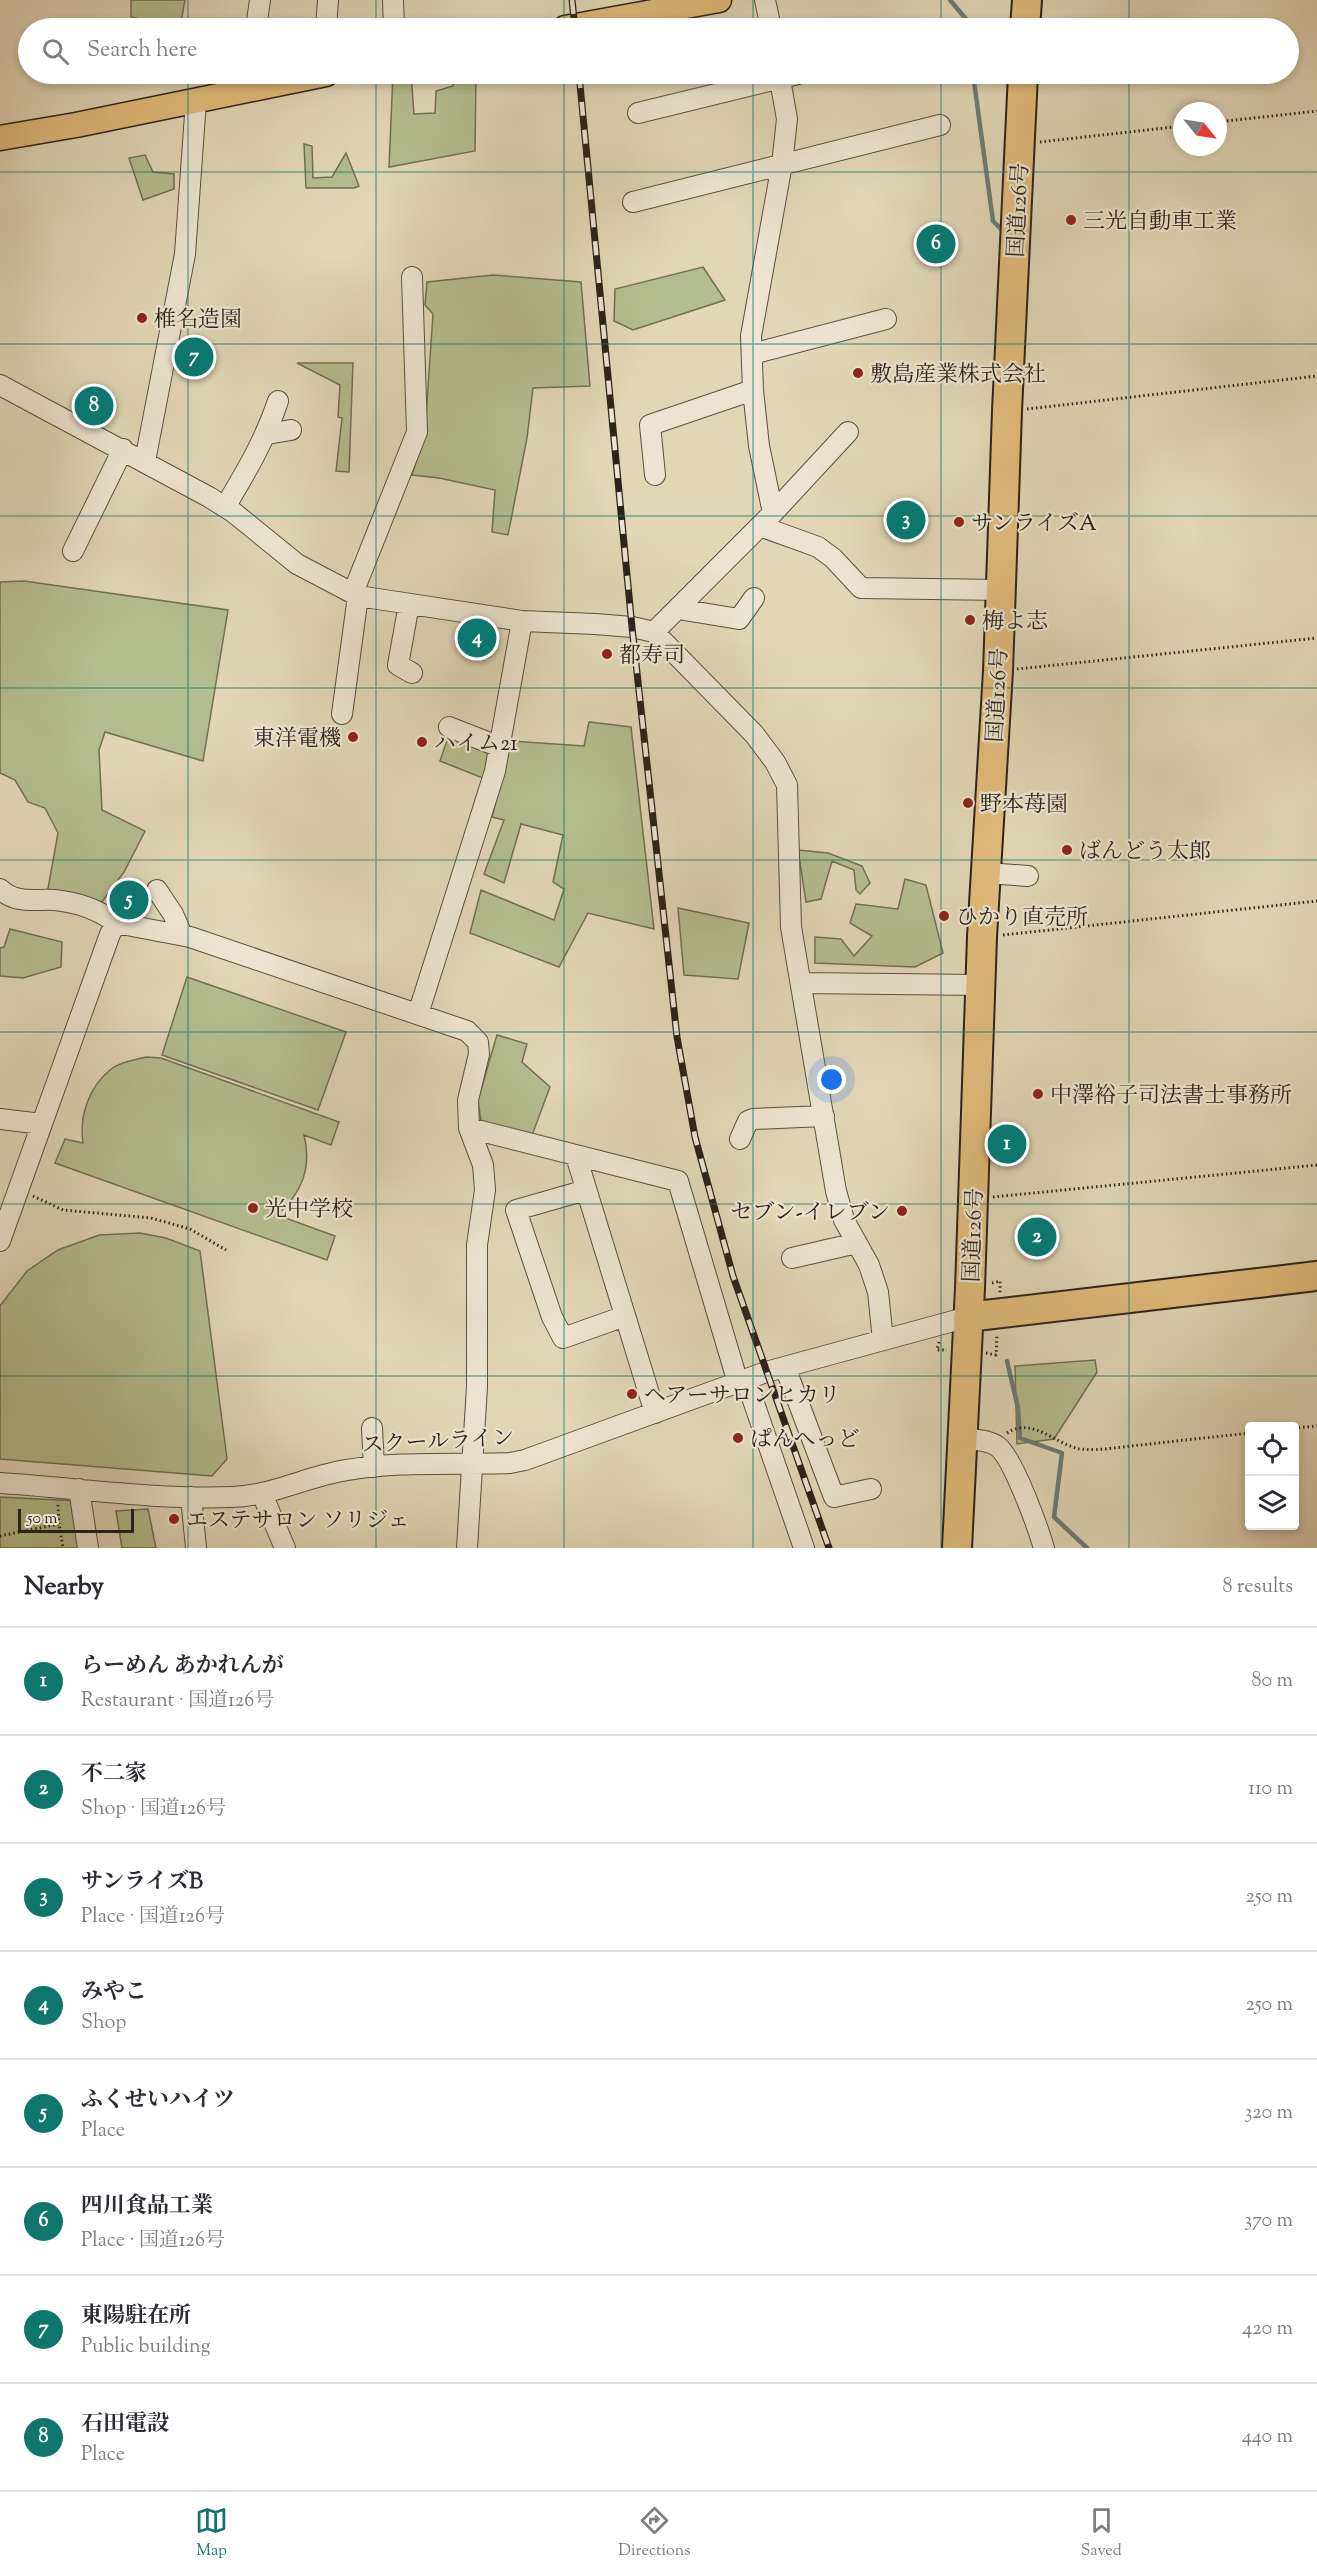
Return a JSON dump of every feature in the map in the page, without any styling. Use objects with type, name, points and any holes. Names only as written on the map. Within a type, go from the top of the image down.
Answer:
[{"type":"highway","points":[[1025,18],[1026,0]]},
{"type":"highway","name":"国道126号","points":[[957,1548],[982,937],[998,671],[1007,411],[1023,84]]},
{"type":"highway","name":"国道126号","points":[[968,1317],[1317,1276]]},
{"type":"main road","points":[[620,18],[719,0]]},
{"type":"main road","points":[[0,138],[196,100],[243,84]]},
{"type":"street","points":[[257,18],[260,0]]},
{"type":"street","points":[[327,18],[328,0]]},
{"type":"street","points":[[393,0],[394,18]]},
{"type":"street","points":[[765,0],[769,18]]},
{"type":"street","points":[[639,113],[751,84]]},
{"type":"street","points":[[767,520],[753,390],[751,336],[782,164],[787,119],[786,84]]},
{"type":"street","points":[[145,461],[185,254],[196,100]]},
{"type":"street","points":[[633,202],[939,125]]},
{"type":"street","points":[[342,714],[355,595],[417,432],[412,277]]},
{"type":"street","points":[[752,354],[886,320]]},
{"type":"street","points":[[0,385],[123,449],[225,507],[297,564],[355,595],[522,621],[604,625],[654,632],[754,734],[775,762],[787,785],[791,927],[836,1191],[844,1220],[869,1265],[878,1292],[883,1340]]},
{"type":"street","points":[[655,475],[650,425],[753,390]]},
{"type":"street","points":[[225,507],[267,434],[278,401]]},
{"type":"street","points":[[267,434],[291,430]]},
{"type":"street","points":[[654,632],[767,520],[848,432]]},
{"type":"street","points":[[73,551],[123,449]]},
{"type":"street","points":[[767,520],[834,558],[861,588],[1001,590]]},
{"type":"street","points":[[678,609],[739,619],[754,598]]},
{"type":"street","points":[[409,604],[398,665],[412,673]]},
{"type":"street","points":[[418,1014],[495,771],[522,621]]},
{"type":"street","points":[[449,727],[500,747]]},
{"type":"street","points":[[986,873],[1028,876]]},
{"type":"street","points":[[0,890],[21,901],[55,900],[106,915],[116,923],[182,935],[467,1031],[478,1042],[479,1054],[468,1100],[469,1128],[483,1165],[485,1190],[477,1245],[477,1387],[467,1548]]},
{"type":"street","points":[[157,890],[173,914],[182,935]]},
{"type":"street","points":[[0,1241],[110,934],[116,923]]},
{"type":"street","points":[[801,983],[981,986]]},
{"type":"street","points":[[740,1139],[748,1120],[824,1116]]},
{"type":"street","points":[[0,1119],[42,1124]]},
{"type":"street","points":[[469,1128],[678,1181],[742,1382],[804,1548]]},
{"type":"street","points":[[576,1156],[655,1413]]},
{"type":"street","points":[[586,1190],[516,1210],[552,1317],[562,1338],[625,1316]]},
{"type":"street","points":[[792,1258],[857,1243]]},
{"type":"street","name":"スクールライン","points":[[0,1483],[191,1497],[234,1497],[262,1494],[334,1473],[396,1464],[510,1463],[525,1460],[784,1367],[968,1317]]},
{"type":"street","points":[[784,1367],[834,1497],[871,1489]]},
{"type":"street","points":[[372,1428],[374,1467]]},
{"type":"street","points":[[961,1438],[997,1446],[1010,1462],[1044,1548]]},
{"type":"street","points":[[79,1489],[88,1548]]},
{"type":"street","points":[[262,1494],[285,1548]]},
{"type":"street","points":[[191,1497],[196,1548]]},
{"type":"path","points":[[1227,121],[1317,111]]},
{"type":"path","points":[[1020,144],[1173,127]]},
{"type":"path","points":[[1007,411],[1317,376]]},
{"type":"path","points":[[998,671],[1317,638]]},
{"type":"path","points":[[982,937],[1317,900]]},
{"type":"path","points":[[973,1198],[1317,1165]]},
{"type":"path","points":[[26,1193],[63,1210],[151,1218],[190,1228],[226,1250]]},
{"type":"path","points":[[1299,1428],[1317,1426]]},
{"type":"path","points":[[1013,1429],[1026,1428],[1081,1449],[1101,1449],[1245,1434]]},
{"type":"path","points":[[57,1497],[63,1548]]},
{"type":"path","points":[[0,1536],[59,1524]]},
{"type":"green space","points":[[131,0],[185,0],[182,18],[131,17]]},
{"type":"green space","points":[[393,84],[412,84],[414,114],[435,113],[436,91],[453,84],[476,84],[475,151],[389,167]]},
{"type":"green space","points":[[304,144],[312,146],[313,178],[332,177],[346,153],[359,186],[354,188],[306,188]]},
{"type":"green space","points":[[145,155],[153,172],[174,174],[174,189],[143,200],[129,158]]},
{"type":"green space","points":[[703,267],[725,300],[633,330],[614,321],[615,289]]},
{"type":"green space","points":[[493,275],[581,282],[590,386],[533,388],[527,438],[508,535],[492,532],[495,490],[439,478],[412,475],[425,432],[433,314],[425,305],[427,282]]},
{"type":"green space","points":[[297,363],[353,363],[349,472],[336,471],[342,418],[338,417],[340,385]]},
{"type":"green space","points":[[24,581],[228,610],[203,761],[105,732],[99,750],[102,810],[145,831],[124,872],[101,903],[47,894],[58,833],[45,808],[28,802],[15,780],[0,773],[0,582]]},
{"type":"green space","points":[[589,722],[631,727],[654,929],[588,913],[559,967],[470,933],[481,890],[554,920],[564,889],[553,882],[563,835],[521,824],[504,883],[484,874],[504,820],[492,817],[511,741],[584,746]]},
{"type":"green space","points":[[449,735],[490,750],[485,779],[440,761]]},
{"type":"green space","points":[[798,850],[828,853],[862,866],[870,883],[860,894],[856,890],[854,870],[832,861],[821,899],[806,902]]},
{"type":"green space","points":[[905,879],[926,885],[943,953],[915,967],[815,963],[815,937],[841,939],[854,956],[872,936],[850,923],[856,904],[898,909]]},
{"type":"green space","points":[[678,908],[749,923],[738,979],[684,975]]},
{"type":"green space","points":[[10,929],[62,942],[61,967],[23,978],[0,976],[0,948],[4,947]]},
{"type":"green space","points":[[187,977],[346,1032],[318,1110],[162,1055]]},
{"type":"green space","points":[[497,1035],[527,1044],[522,1062],[550,1087],[531,1138],[482,1128],[478,1100]]},
{"type":"green space","points":[[146,1057],[161,1058],[339,1122],[331,1145],[304,1135],[307,1158],[303,1179],[293,1198],[277,1215],[335,1236],[327,1260],[55,1163],[65,1139],[83,1143],[84,1113],[96,1085],[118,1065]]},
{"type":"green space","points":[[140,1233],[166,1238],[200,1251],[227,1459],[212,1476],[0,1459],[0,1306],[27,1271],[58,1250],[99,1235]]},
{"type":"green space","points":[[1095,1360],[1097,1372],[1054,1439],[1017,1444],[1015,1366]]},
{"type":"green space","points":[[0,1497],[78,1501],[85,1548],[0,1548]]},
{"type":"green space","points":[[148,1509],[156,1548],[122,1548],[116,1511]]},
{"type":"waterway","points":[[950,0],[965,18]]},
{"type":"waterway","points":[[974,84],[993,221],[1005,233]]},
{"type":"waterway","points":[[1007,1361],[1018,1408],[1020,1438],[1062,1453],[1054,1517],[1087,1548]]},
{"type":"railway","points":[[572,0],[574,18]]},
{"type":"railway","points":[[580,84],[632,627],[677,1037],[695,1137],[733,1276],[829,1548]]},
{"type":"place","name":"三光自動車工業","points":[[1071,220]]},
{"type":"place","name":"四川食品工業","points":[[936,244]]},
{"type":"place","name":"椎名造園","points":[[142,318]]},
{"type":"place","name":"東陽駐在所","points":[[194,357]]},
{"type":"place","name":"敷島産業株式会社","points":[[858,373]]},
{"type":"place","name":"石田電設","points":[[94,406]]},
{"type":"place","name":"サンライズB","points":[[906,520]]},
{"type":"place","name":"サンライズA","points":[[959,522]]},
{"type":"place","name":"梅よ志","points":[[970,620]]},
{"type":"place","name":"みやこ","points":[[477,638]]},
{"type":"place","name":"都寿司","points":[[607,654]]},
{"type":"place","name":"東洋電機","points":[[353,737]]},
{"type":"place","name":"ハイム21","points":[[422,742]]},
{"type":"place","name":"野本苺園","points":[[968,803]]},
{"type":"place","name":"ばんどう太郎","points":[[1067,850]]},
{"type":"place","name":"ふくせいハイツ","points":[[129,900]]},
{"type":"place","name":"ひかり直売所","points":[[944,916]]},
{"type":"place","name":"中澤裕子司法書士事務所","points":[[1038,1094]]},
{"type":"place","name":"らーめん あかれんが","points":[[1007,1144]]},
{"type":"place","name":"光中学校","points":[[253,1208]]},
{"type":"place","name":"セブン-イレブン","points":[[902,1211]]},
{"type":"place","name":"不二家","points":[[1037,1237]]},
{"type":"place","name":"ヘアーサロンヒカリ","points":[[632,1394]]},
{"type":"place","name":"ぱんへっど","points":[[738,1438]]},
{"type":"place","name":"エステサロン ソリジェ","points":[[174,1519]]}]
